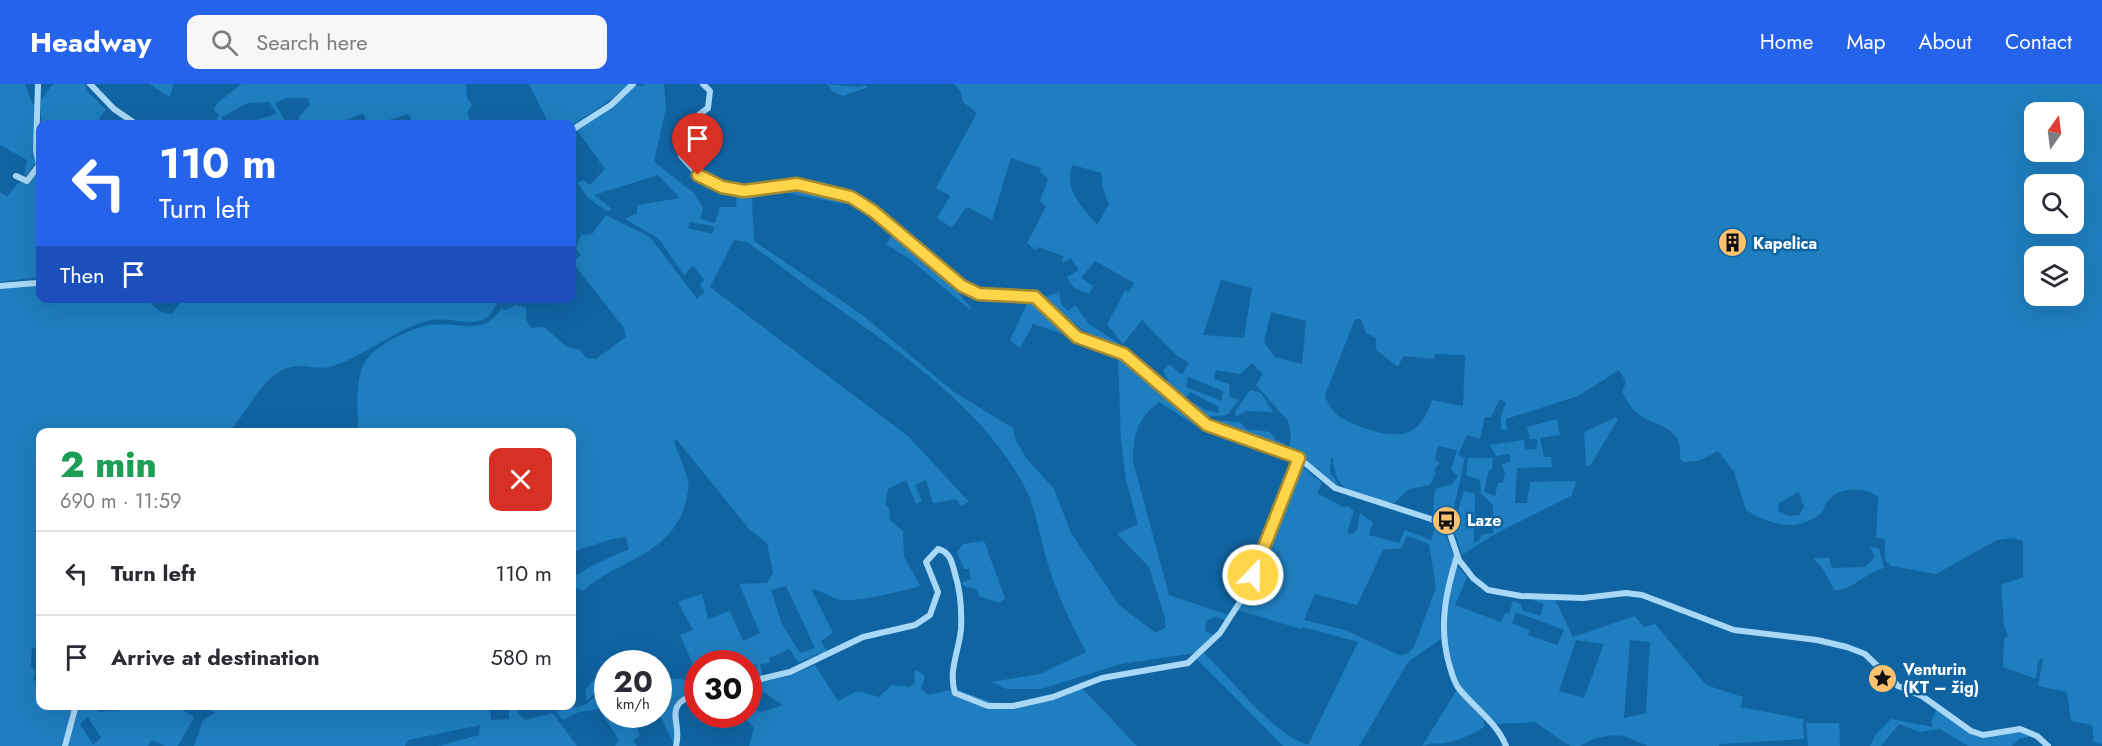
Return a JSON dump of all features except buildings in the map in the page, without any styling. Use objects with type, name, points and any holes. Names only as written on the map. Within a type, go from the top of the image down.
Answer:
[{"type":"street","points":[[37,120],[39,84]]},
{"type":"street","points":[[90,84],[114,109],[130,120]]},
{"type":"street","points":[[576,127],[611,105],[633,84]]},
{"type":"street","points":[[703,84],[710,91],[708,108],[688,123],[681,134],[679,145],[681,156],[698,175],[722,187],[744,191],[797,184],[851,197],[873,211],[962,286],[979,294],[1035,297],[1077,337],[1124,354],[1207,425],[1299,458],[1335,488],[1431,519],[1448,528],[1457,555],[1473,578],[1488,590],[1521,596],[1583,598],[1626,593],[1642,595],[1734,630],[1818,640],[1847,647],[1865,654],[1898,686],[1922,696],[1971,731],[1983,735],[2020,729],[2037,736],[2048,746]]},
{"type":"street","points":[[16,176],[27,181],[36,169]]},
{"type":"street","points":[[0,286],[36,284]]},
{"type":"street","points":[[762,679],[790,672],[853,641],[908,628],[930,615],[938,592],[926,562],[938,549],[945,551],[952,560],[962,596],[961,631],[951,682],[955,693],[988,706],[1013,706],[1053,697],[1102,678],[1188,663],[1220,633],[1247,591],[1299,458]]},
{"type":"street","points":[[1457,555],[1444,602],[1442,625],[1451,671],[1457,687],[1497,727],[1506,746]]},
{"type":"street","points":[[676,746],[678,738],[674,713],[678,703],[684,698]]},
{"type":"street","points":[[64,746],[75,710]]},
{"type":"shaded area","points":[[0,84],[25,84],[32,103],[37,106],[36,162],[27,175],[24,175],[27,160],[0,145]]},
{"type":"shaded area","points":[[53,84],[86,84],[86,90],[106,110],[100,120],[41,120],[41,100]]},
{"type":"shaded area","points":[[149,84],[173,84],[170,97]]},
{"type":"shaded area","points":[[242,84],[466,84],[467,98],[472,105],[467,112],[470,120],[412,120],[408,114],[389,120],[364,120],[366,119],[363,113],[346,120],[299,120],[298,118],[310,105],[308,98],[286,98],[275,103],[285,120],[255,120],[277,114],[269,102],[248,103],[222,117],[222,120],[216,120],[219,115],[214,110],[217,103]]},
{"type":"shaded area","points":[[529,84],[630,84],[576,122],[576,120],[547,120]]},
{"type":"shaded area","points":[[645,84],[664,84],[666,108],[654,162],[694,193],[703,208],[700,219],[715,223],[720,207],[736,207],[737,193],[767,190],[802,189],[836,193],[862,207],[782,192],[752,198],[754,241],[861,314],[954,392],[1013,428],[1016,441],[1027,459],[1054,489],[1071,533],[1119,605],[1156,633],[1166,627],[1149,567],[1117,534],[1138,524],[1126,480],[1121,441],[1118,355],[1208,430],[1204,431],[1159,402],[1141,421],[1135,435],[1133,461],[1169,595],[1231,616],[1227,620],[1215,617],[1206,621],[1205,631],[1216,636],[1195,653],[1121,664],[1041,689],[1007,689],[991,682],[1040,674],[1086,652],[1056,587],[1034,512],[1022,482],[1005,455],[985,430],[939,384],[747,242],[734,240],[710,287],[908,436],[969,502],[960,506],[957,499],[933,503],[926,480],[915,485],[922,501],[916,504],[906,480],[888,489],[885,504],[889,509],[890,520],[903,531],[904,556],[920,586],[881,596],[848,600],[837,599],[811,589],[833,633],[821,641],[827,651],[822,655],[817,654],[798,663],[790,649],[769,658],[770,662],[762,664],[762,650],[687,650],[680,635],[693,630],[678,602],[702,594],[708,619],[730,611],[743,641],[760,633],[739,584],[767,583],[773,573],[767,543],[749,529],[677,440],[674,441],[687,475],[688,494],[676,524],[654,548],[596,581],[583,591],[576,588],[576,575],[629,549],[626,537],[576,551],[576,428],[358,428],[358,383],[366,360],[381,346],[412,330],[441,324],[478,326],[487,323],[501,308],[506,310],[516,305],[526,308],[526,320],[531,328],[544,327],[567,347],[579,349],[586,358],[596,359],[626,337],[624,328],[576,267],[576,259],[581,255],[576,249],[581,235],[592,234],[606,215],[650,237],[697,299],[705,291],[700,285],[704,279],[693,266],[684,275],[659,239],[625,219],[637,213],[637,205],[680,198],[658,175],[594,195],[612,209],[607,211],[588,198],[577,183],[583,180],[590,185],[605,169],[576,129],[614,105],[636,85],[642,87]],"holes":[[[690,222],[713,226],[712,234],[688,228]],[[786,586],[815,648],[800,653],[782,624],[771,590]]]},
{"type":"shaded area","points":[[827,84],[858,87],[866,85],[868,87],[843,96],[833,92]]},
{"type":"shaded area","points":[[954,84],[2102,84],[2102,744],[2094,742],[2092,725],[2071,721],[2067,692],[2038,686],[2043,658],[2038,661],[2036,679],[2003,667],[2004,639],[2008,636],[2004,625],[2001,585],[2023,577],[2023,541],[2012,538],[1997,540],[1936,574],[1891,566],[1885,560],[1885,540],[1876,537],[1878,497],[1867,491],[1847,490],[1835,494],[1828,500],[1820,514],[1802,523],[1792,525],[1764,519],[1746,510],[1734,472],[1718,451],[1699,461],[1683,462],[1680,459],[1680,447],[1673,433],[1644,418],[1630,405],[1622,392],[1626,382],[1619,370],[1578,396],[1506,419],[1507,431],[1501,429],[1501,415],[1506,403],[1500,399],[1491,417],[1485,417],[1480,439],[1467,435],[1458,455],[1465,458],[1453,512],[1447,514],[1433,510],[1435,489],[1453,484],[1458,476],[1451,470],[1457,450],[1438,446],[1435,459],[1440,463],[1434,470],[1436,473],[1430,485],[1409,489],[1394,503],[1362,496],[1344,487],[1338,480],[1333,458],[1331,458],[1330,472],[1341,489],[1308,462],[1304,453],[1289,450],[1291,435],[1288,421],[1256,385],[1263,374],[1252,363],[1240,374],[1216,370],[1214,379],[1229,384],[1230,397],[1239,400],[1227,415],[1203,417],[1176,395],[1163,371],[1169,364],[1182,375],[1189,363],[1175,354],[1142,320],[1123,344],[1107,324],[1125,291],[1129,292],[1134,283],[1095,261],[1081,278],[1093,286],[1089,294],[1076,288],[1067,277],[1079,270],[1071,258],[1062,263],[1063,256],[1038,247],[1035,250],[1027,243],[1046,207],[1040,201],[1048,179],[1040,172],[1041,168],[1011,158],[992,220],[969,208],[965,209],[952,228],[937,218],[950,196],[936,188],[977,113],[963,102],[960,91]],"holes":[[[1073,165],[1101,173],[1103,189],[1109,204],[1097,225],[1072,190],[1070,174]],[[1221,280],[1252,288],[1244,338],[1203,335]],[[1271,312],[1306,321],[1302,364],[1275,357],[1264,342]],[[1355,319],[1361,319],[1366,333],[1376,338],[1376,350],[1398,367],[1403,356],[1434,359],[1435,354],[1465,355],[1463,406],[1432,400],[1421,422],[1406,433],[1386,434],[1344,419],[1334,412],[1325,395]],[[1188,377],[1223,391],[1222,401],[1186,387]],[[1190,392],[1219,407],[1218,413],[1206,410],[1186,399]],[[1799,492],[1804,507],[1799,515],[1789,516],[1778,511],[1779,503]]]},
{"type":"shaded area","points":[[36,172],[36,278],[0,282],[0,192],[7,197],[18,183],[29,180]]},
{"type":"shaded area","points":[[893,234],[897,237],[895,240],[911,246],[930,261],[972,309],[969,309],[911,260],[886,244]]},
{"type":"shaded area","points":[[36,284],[36,303],[152,303],[158,310],[172,314],[180,303],[496,303],[486,318],[469,322],[438,320],[415,325],[333,366],[325,368],[289,367],[272,377],[260,389],[232,428],[36,428],[36,648],[32,649],[31,666],[36,672],[33,680],[36,682],[36,710],[73,710],[62,746],[0,746],[0,289]]},
{"type":"shaded area","points":[[1059,292],[1062,306],[1069,311],[1075,305],[1089,324],[1121,345],[1088,333],[1043,297]]},
{"type":"shaded area","points":[[1029,300],[1037,304],[1072,337],[1033,324],[1020,348],[1010,340]]},
{"type":"shaded area","points":[[1250,390],[1261,393],[1273,412],[1246,411],[1236,417],[1235,412]]},
{"type":"shaded area","points":[[1616,417],[1618,419],[1590,466],[1586,465],[1584,432]]},
{"type":"shaded area","points":[[1557,419],[1560,435],[1540,438],[1544,457],[1551,457],[1552,467],[1517,468],[1515,503],[1527,503],[1530,482],[1577,481],[1571,496],[1495,534],[1462,555],[1453,527],[1464,491],[1475,493],[1474,542],[1479,541],[1481,535],[1493,533],[1493,505],[1481,493],[1480,480],[1466,475],[1468,458],[1493,458],[1492,469],[1489,470],[1484,492],[1495,496],[1498,483],[1503,483],[1505,472],[1501,464],[1510,462],[1510,454],[1496,456],[1490,445],[1524,440],[1525,450],[1537,449],[1537,439],[1530,439],[1527,427]]},
{"type":"shaded area","points":[[1210,420],[1240,422],[1246,429],[1270,432],[1277,441],[1285,445],[1211,425]]},
{"type":"shaded area","points":[[1302,467],[1322,483],[1317,493],[1345,508],[1346,505],[1354,510],[1347,533],[1353,534],[1357,530],[1360,513],[1373,522],[1369,535],[1399,543],[1405,530],[1431,540],[1436,525],[1445,534],[1454,556],[1440,613],[1441,639],[1408,662],[1359,746],[1283,746],[1197,659],[1204,653],[1266,718],[1308,745],[1358,642],[1303,627],[1301,629],[1238,610],[1251,586],[1266,589],[1274,555],[1268,543],[1298,471]],"holes":[[[1407,536],[1429,544],[1436,588],[1414,647],[1407,654],[1399,655],[1345,630],[1304,620],[1315,594],[1357,605],[1383,550],[1401,548]]]},
{"type":"shaded area","points":[[984,541],[1005,598],[1000,603],[979,596],[977,589],[966,587],[961,583],[971,579],[969,569],[964,569],[957,552],[963,544]]},
{"type":"shaded area","points":[[1870,547],[1879,548],[1884,568],[1840,590],[1834,590],[1823,569],[1813,558],[1829,558],[1832,568],[1865,567],[1875,557]]},
{"type":"shaded area","points":[[1457,566],[1467,577],[1455,605],[1501,622],[1505,613],[1509,614],[1513,601],[1521,604],[1522,610],[1540,616],[1544,604],[1530,599],[1554,598],[1573,637],[1635,616],[1644,627],[1655,624],[1706,685],[1743,697],[1740,707],[1803,719],[1804,739],[1720,744],[1719,746],[1648,746],[1624,736],[1613,735],[1596,738],[1580,746],[1570,746],[1535,722],[1496,724],[1463,691],[1449,660],[1444,613]],"holes":[[[1516,612],[1564,630],[1557,645],[1528,635],[1530,630],[1512,623]],[[1576,640],[1604,644],[1584,698],[1559,691]],[[1630,640],[1650,642],[1646,713],[1624,718]]]},
{"type":"shaded area","points":[[815,665],[838,701],[857,692],[879,697],[892,685],[909,687],[915,683],[914,672],[917,670],[925,676],[921,689],[928,695],[955,689],[1006,707],[1082,688],[1137,746],[749,746],[754,728],[762,728],[762,712],[783,705],[762,691],[762,681],[787,677]]},
{"type":"shaded area","points":[[672,678],[684,680],[684,697],[673,710],[676,729],[674,744],[666,728],[672,728]]},
{"type":"shaded area","points":[[594,680],[594,693],[587,701],[585,690]]},
{"type":"shaded area","points":[[1457,690],[1484,719],[1484,727],[1458,740],[1422,746]]},
{"type":"shaded area","points":[[594,698],[594,710],[579,712],[563,720],[556,711],[576,710],[576,707],[585,705]]},
{"type":"shaded area","points":[[1937,708],[1972,734],[2020,732],[2032,736],[2019,739],[2012,746],[1968,746],[1940,729],[1920,732],[1899,724],[1881,746],[1870,746],[1876,734],[1891,719],[1933,727],[1931,722]]},
{"type":"shaded area","points":[[77,710],[98,710],[99,712],[182,710],[194,717],[178,746],[166,746],[151,740],[148,746],[67,746]],"holes":[[[88,717],[101,738],[93,745],[80,724]]]},
{"type":"shaded area","points":[[212,710],[490,710],[491,720],[509,719],[509,710],[518,710],[525,720],[553,713],[577,746],[438,746],[479,735],[480,725],[408,740],[405,746],[194,746],[203,720],[215,713]]},
{"type":"shaded area","points":[[1806,723],[1839,723],[1840,746],[1808,746]]},
{"type":"shaded area","points":[[611,728],[637,728],[640,736],[633,741],[637,746],[615,746],[619,740]]},
{"type":"place","name":"Kapelica","points":[[1732,243]]},
{"type":"place","name":"Laze","points":[[1446,520]]},
{"type":"place","name":"Venturin (KT – žig)","points":[[1882,678]]},
{"type":"route","points":[[698,175],[722,187],[744,191],[797,184],[851,197],[873,211],[893,231],[962,286],[979,294],[1000,297],[1035,297],[1077,337],[1124,354],[1207,425],[1299,458],[1253,575]]}]
